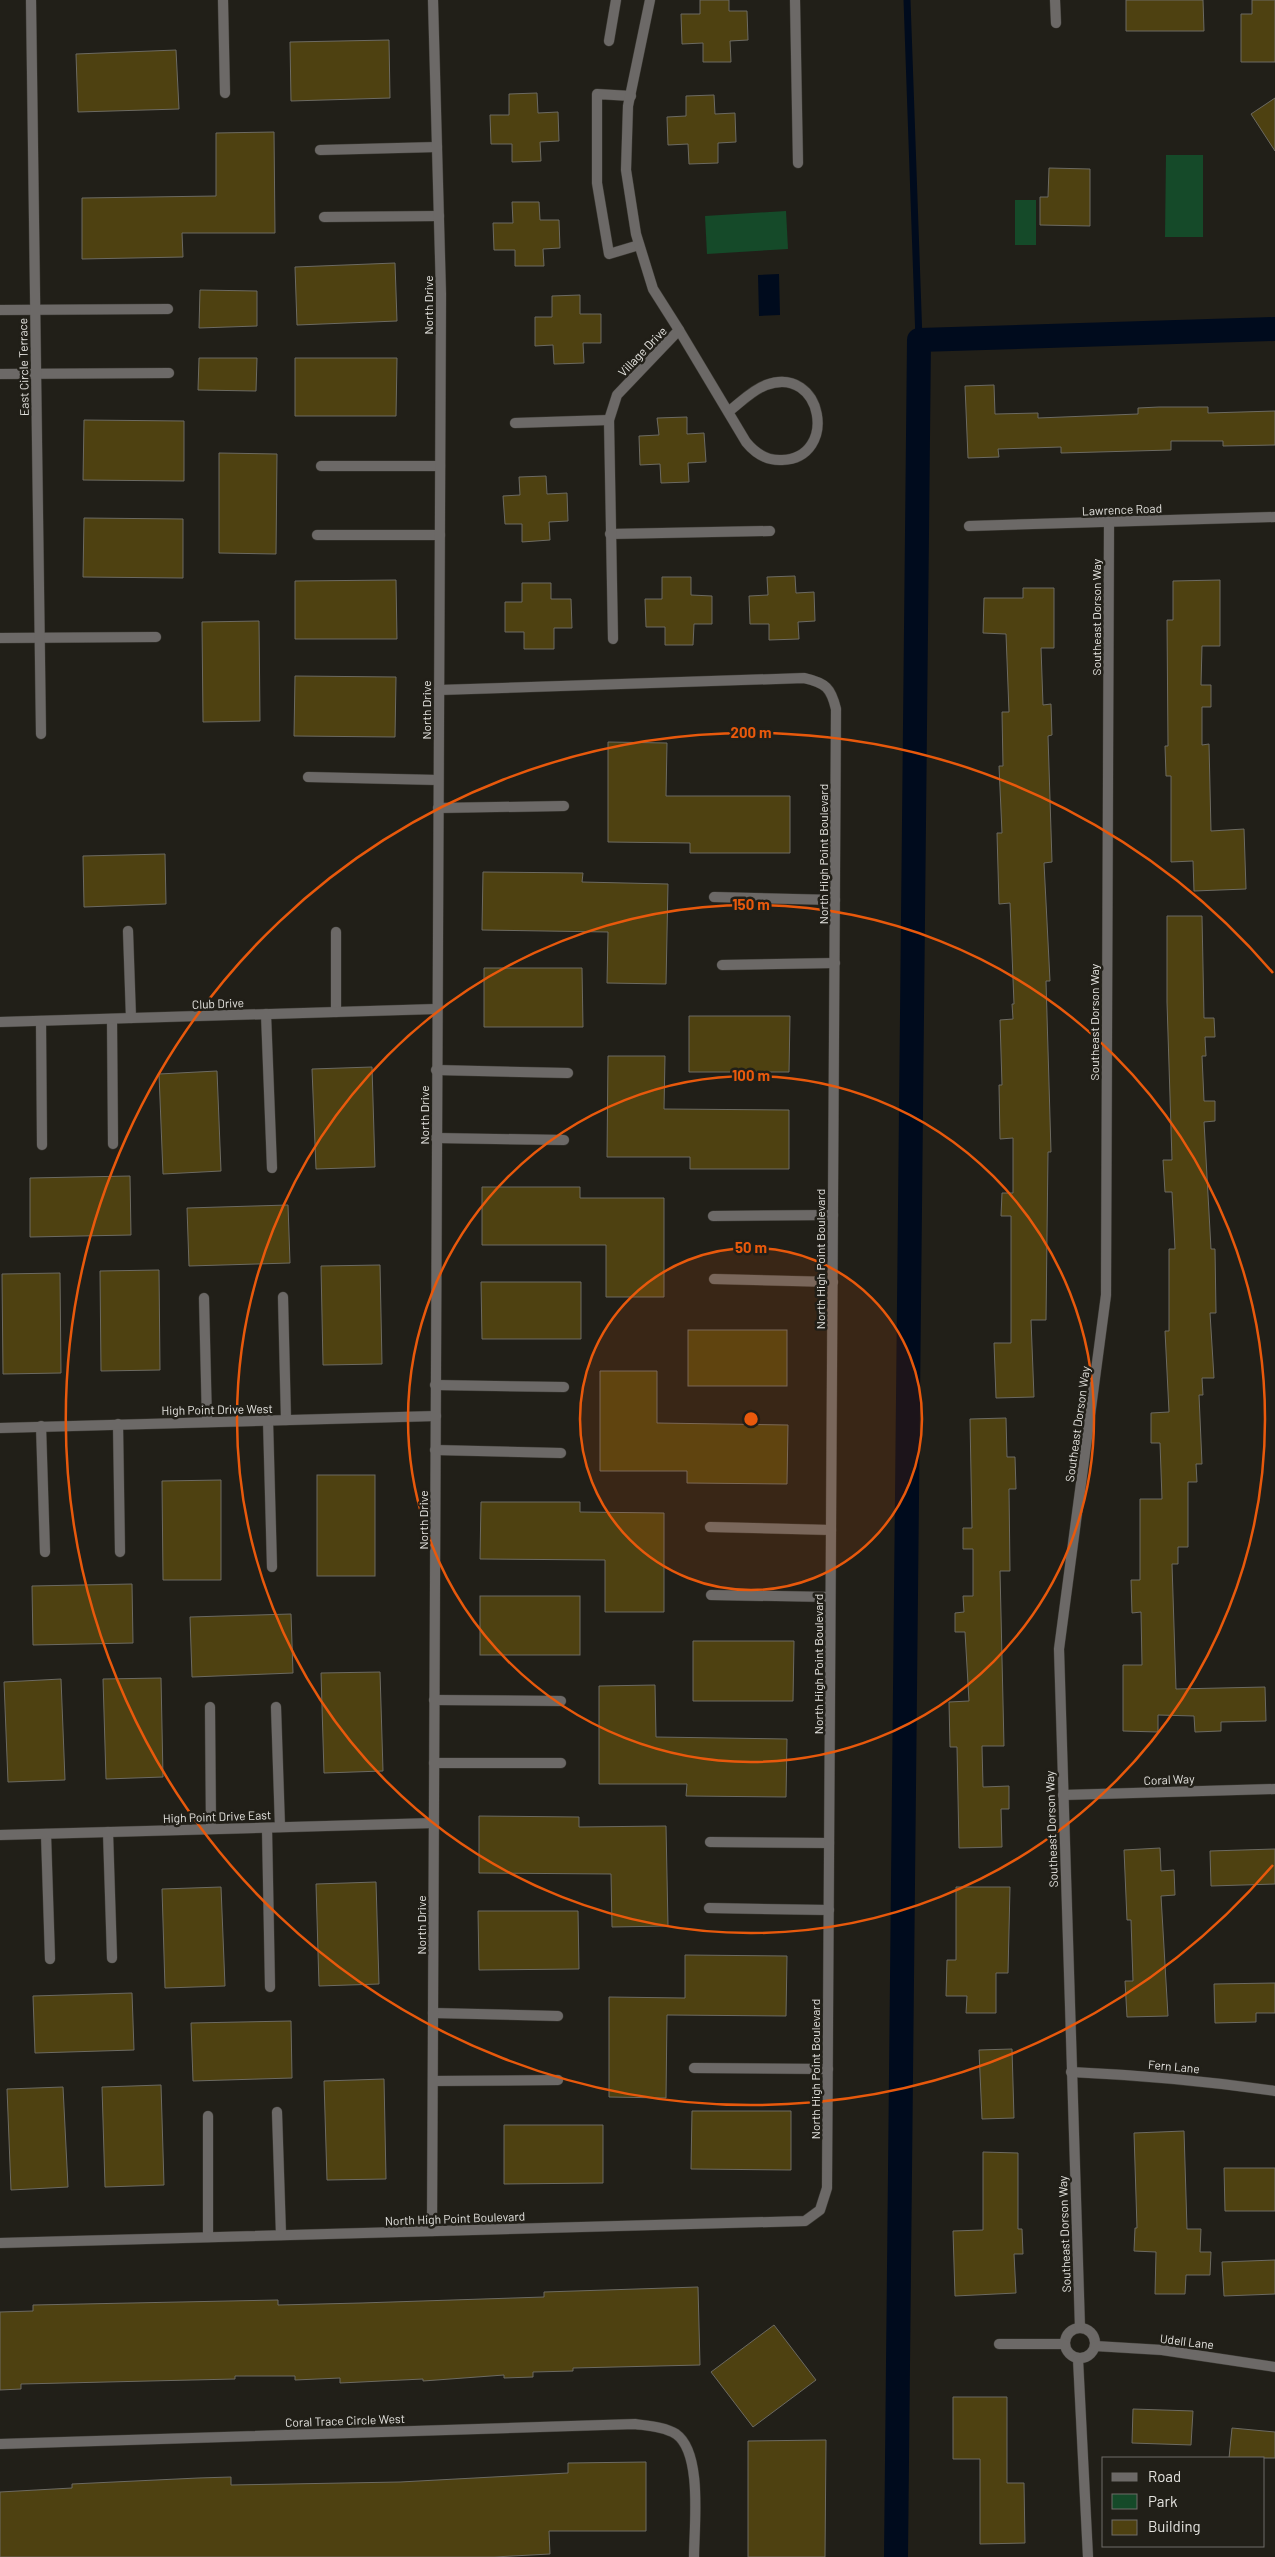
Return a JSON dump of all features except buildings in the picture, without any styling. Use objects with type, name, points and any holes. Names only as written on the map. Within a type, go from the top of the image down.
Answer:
[{"type":"street","name":"East Circle Terrace","points":[[31,0],[41,734]]},
{"type":"street","points":[[223,0],[226,93]]},
{"type":"street","name":"North Drive","points":[[432,2231],[436,1009],[440,534],[438,216],[433,0]]},
{"type":"street","points":[[610,42],[616,0]]},
{"type":"street","name":"Village Drive","points":[[614,639],[610,534],[609,420],[617,395],[680,330],[653,289],[639,245],[629,202],[626,170],[626,138],[631,96],[650,0]]},
{"type":"street","points":[[795,0],[798,163]]},
{"type":"street","points":[[1055,0],[1056,23]]},
{"type":"street","points":[[631,96],[598,94],[597,183],[609,254],[639,245]]},
{"type":"street","points":[[320,150],[436,147]]},
{"type":"street","points":[[324,217],[438,216]]},
{"type":"street","points":[[0,310],[168,309]]},
{"type":"street","points":[[680,330],[728,412],[753,450],[773,460],[795,458],[812,444],[817,434],[817,411],[813,401],[801,389],[786,383],[764,385],[728,412]]},
{"type":"street","points":[[0,374],[169,373]]},
{"type":"street","points":[[516,423],[609,420]]},
{"type":"street","points":[[320,466],[440,466]]},
{"type":"street","name":"Lawrence Road","points":[[969,526],[1275,517]]},
{"type":"street","name":"Southeast Dorson Way","points":[[1080,2328],[1063,1795],[1060,1631],[1106,1295],[1109,522]]},
{"type":"street","points":[[610,534],[770,531]]},
{"type":"street","points":[[317,535],[440,534]]},
{"type":"street","points":[[0,638],[156,637]]},
{"type":"street","name":"North High Point Boulevard","points":[[0,2243],[805,2220],[820,2210],[827,2188],[836,709],[832,694],[821,682],[804,678],[439,690]]},
{"type":"street","points":[[308,777],[438,780]]},
{"type":"street","points":[[438,808],[564,806]]},
{"type":"street","points":[[714,897],[835,900]]},
{"type":"street","points":[[128,931],[131,1018]]},
{"type":"street","points":[[336,932],[336,1012]]},
{"type":"street","points":[[722,965],[834,963]]},
{"type":"street","name":"Club Drive","points":[[0,1022],[436,1009]]},
{"type":"street","points":[[266,1014],[272,1168]]},
{"type":"street","points":[[112,1019],[113,1144]]},
{"type":"street","points":[[41,1021],[42,1145]]},
{"type":"street","points":[[436,1070],[568,1073]]},
{"type":"street","points":[[436,1138],[564,1140]]},
{"type":"street","points":[[713,1216],[833,1215]]},
{"type":"street","points":[[714,1279],[832,1282]]},
{"type":"street","points":[[283,1297],[286,1420]]},
{"type":"street","points":[[204,1298],[206,1422]]},
{"type":"street","points":[[435,1385],[564,1387]]},
{"type":"street","name":"High Point Drive West","points":[[0,1428],[436,1416]]},
{"type":"street","points":[[268,1420],[272,1567]]},
{"type":"street","points":[[118,1424],[120,1552]]},
{"type":"street","points":[[41,1426],[45,1552]]},
{"type":"street","points":[[435,1450],[561,1453]]},
{"type":"street","points":[[710,1527],[831,1530]]},
{"type":"street","points":[[712,1595],[830,1597]]},
{"type":"street","points":[[434,1700],[561,1701]]},
{"type":"street","points":[[276,1706],[280,1827]]},
{"type":"street","points":[[210,1707],[211,1829]]},
{"type":"street","points":[[434,1763],[560,1764]]},
{"type":"street","name":"Coral Way","points":[[1063,1795],[1275,1789]]},
{"type":"street","name":"High Point Drive East","points":[[0,1835],[434,1823]]},
{"type":"street","points":[[267,1828],[270,1987]]},
{"type":"street","points":[[108,1832],[112,1958]]},
{"type":"street","points":[[46,1834],[50,1960]]},
{"type":"street","points":[[710,1842],[829,1843]]},
{"type":"street","points":[[709,1908],[829,1910]]},
{"type":"street","points":[[433,2013],[558,2016]]},
{"type":"street","points":[[694,2068],[828,2069]]},
{"type":"street","name":"Fern Lane","points":[[1071,2072],[1164,2078],[1275,2092]]},
{"type":"street","points":[[433,2081],[558,2080]]},
{"type":"street","points":[[277,2112],[281,2235]]},
{"type":"street","points":[[208,2116],[208,2237]]},
{"type":"street","points":[[1080,2328],[1093,2336],[1095,2346],[1091,2354],[1078,2359],[1067,2352],[1065,2344],[1070,2331],[1080,2328]]},
{"type":"street","points":[[999,2344],[1065,2344]]},
{"type":"street","name":"Udell Lane","points":[[1095,2346],[1162,2350],[1275,2367]]},
{"type":"street","points":[[1078,2359],[1088,2557]]},
{"type":"street","name":"Coral Trace Circle West","points":[[0,2444],[636,2424],[664,2428],[676,2434],[685,2443],[691,2456],[694,2470],[694,2557]]},
{"type":"green space","points":[[1166,155],[1203,155],[1203,237],[1165,237]]},
{"type":"green space","points":[[1015,200],[1036,200],[1036,245],[1015,245]]},
{"type":"green space","points":[[786,211],[788,249],[707,254],[705,216]]},
{"type":"water","points":[[779,274],[780,315],[759,316],[758,275]]},
{"type":"waterway","points":[[907,0],[919,340]]},
{"type":"waterway","points":[[896,2557],[919,340],[1275,329]]}]
